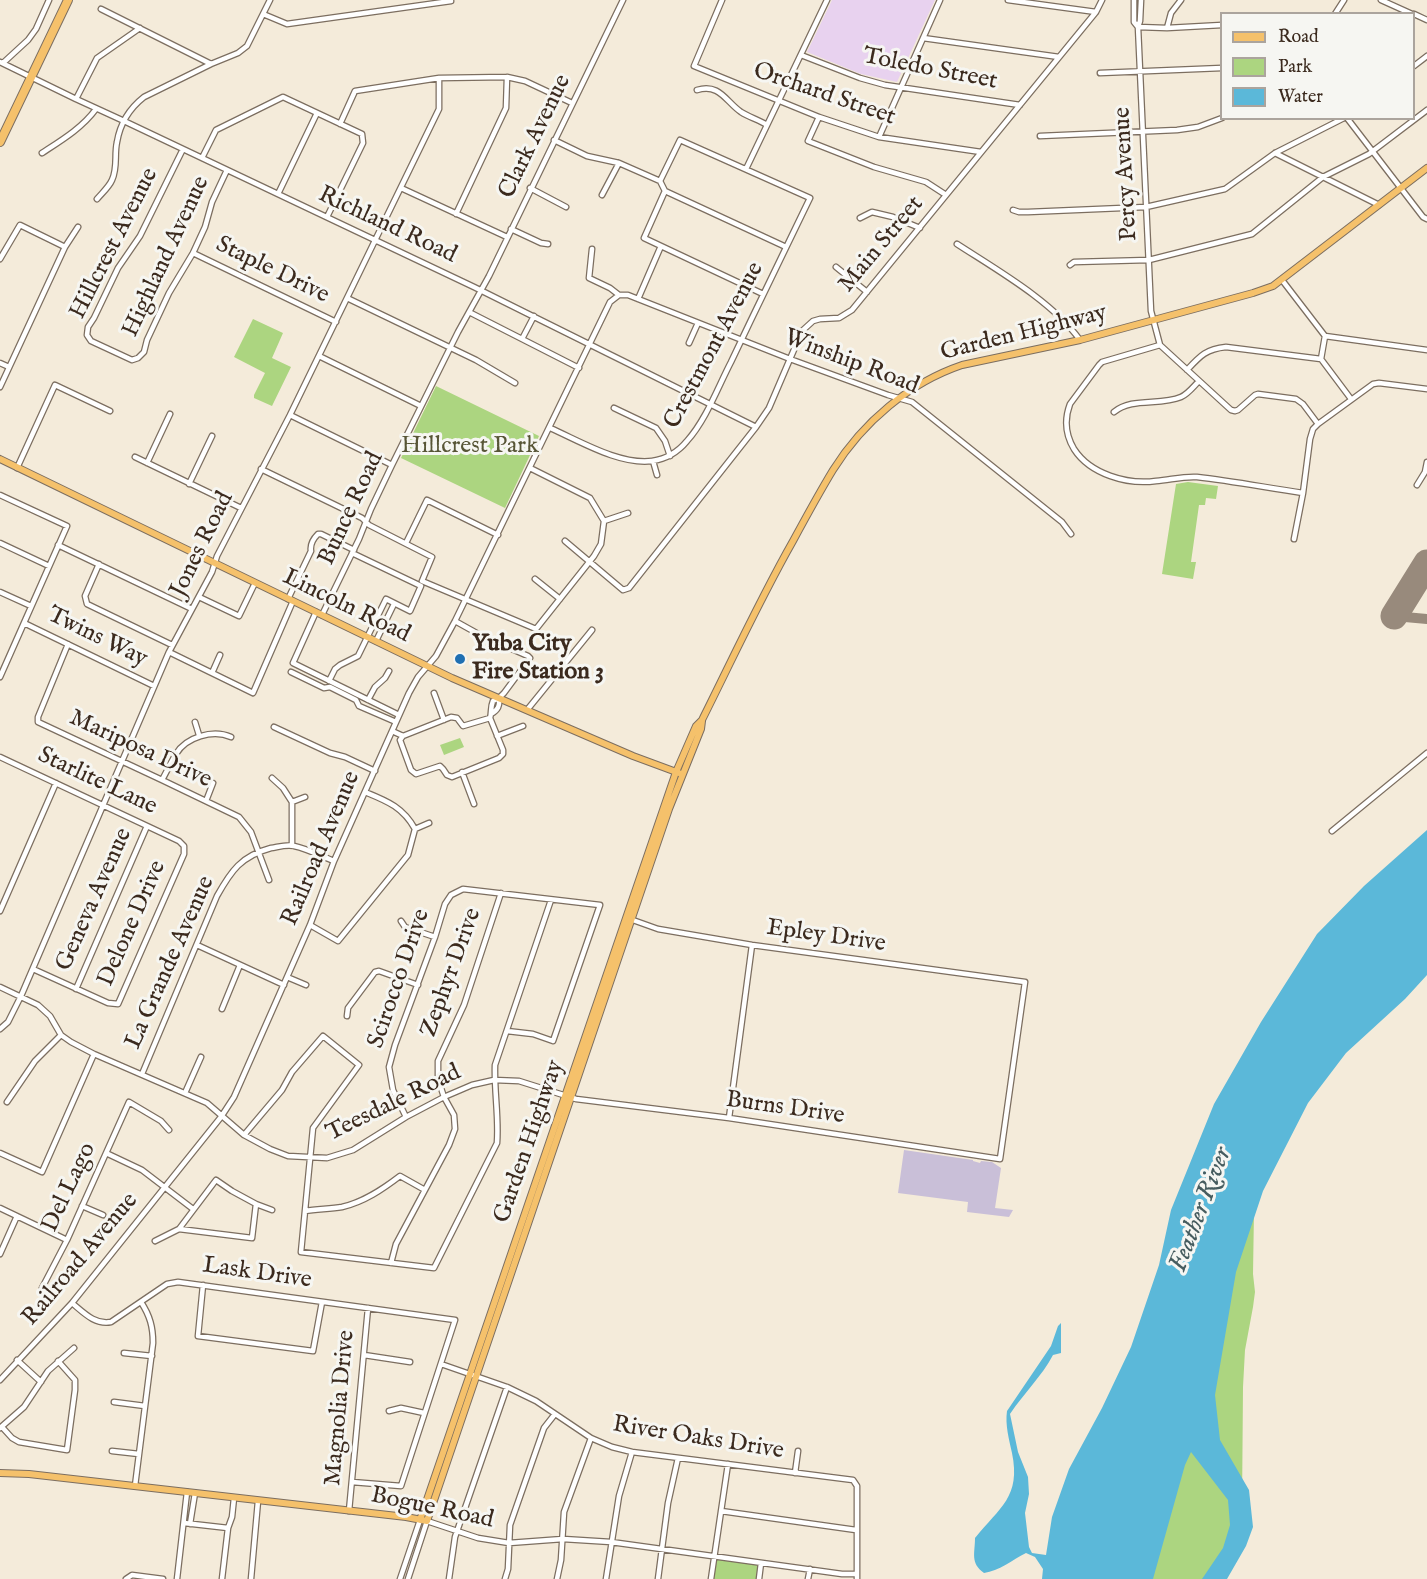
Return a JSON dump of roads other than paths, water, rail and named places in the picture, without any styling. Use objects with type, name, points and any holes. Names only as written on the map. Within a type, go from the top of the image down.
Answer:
[{"type":"highway","points":[[0,142],[68,0]]},
{"type":"main road","name":"Garden Highway","points":[[423,1520],[628,918],[696,726],[702,720],[766,592],[830,475],[851,445],[899,398],[928,379],[962,365],[1080,340],[1273,286],[1427,168]]},
{"type":"main road","name":"Lincoln Road","points":[[0,459],[427,666],[637,758],[679,773]]},
{"type":"main road","name":"Bogue Road","points":[[0,1473],[29,1474],[423,1520]]},
{"type":"street","points":[[1,63],[28,40],[49,0]]},
{"type":"street","points":[[97,199],[112,181],[116,166],[116,142],[124,121],[134,105],[144,97],[247,46],[270,0]]},
{"type":"street","points":[[263,14],[287,24],[450,0]]},
{"type":"street","name":"Clark Avenue","points":[[481,291],[623,0]]},
{"type":"street","name":"Orchard Street","points":[[722,0],[694,66],[819,117],[879,136],[981,152]]},
{"type":"street","points":[[660,182],[680,140],[746,169],[827,0]]},
{"type":"street","points":[[879,136],[940,0]]},
{"type":"street","points":[[1008,0],[1096,12]]},
{"type":"street","name":"Main Street","points":[[589,563],[623,590],[629,588],[770,408],[798,337],[813,321],[846,315],[867,292],[1096,12],[1102,0]]},
{"type":"street","name":"Percy Avenue","points":[[1134,0],[1134,22],[1138,27]]},
{"type":"street","name":"Percy Avenue","points":[[1142,0],[1138,27],[1139,72],[1151,311],[1160,345]]},
{"type":"street","points":[[1167,28],[1171,13],[1181,0]]},
{"type":"street","points":[[1381,0],[1407,12]]},
{"type":"street","points":[[101,9],[211,64]]},
{"type":"street","points":[[1138,27],[1220,25]]},
{"type":"street","points":[[76,99],[97,58],[140,28]]},
{"type":"street","points":[[922,38],[1059,57]]},
{"type":"street","name":"Toledo Street","points":[[801,55],[860,78],[900,87],[1020,105]]},
{"type":"street","name":"Richland Road","points":[[1,63],[534,316],[756,427]]},
{"type":"street","points":[[1100,73],[1220,68]]},
{"type":"street","points":[[340,124],[355,92],[439,78],[507,77],[525,81],[572,103]]},
{"type":"street","points":[[456,214],[506,108],[507,77]]},
{"type":"street","name":"Jones Road","points":[[0,1029],[8,1022],[21,996],[172,645],[199,597],[241,508],[290,415],[439,109],[439,78]]},
{"type":"street","points":[[697,90],[706,87],[725,96],[740,111],[767,124]]},
{"type":"street","points":[[202,158],[216,130],[283,97],[362,134],[363,143],[327,217]]},
{"type":"street","points":[[42,153],[74,132],[89,119],[96,109]]},
{"type":"street","points":[[1415,119],[1427,110]]},
{"type":"street","points":[[278,194],[317,113]]},
{"type":"street","points":[[819,117],[808,141],[874,167],[926,182],[946,195]]},
{"type":"street","points":[[1040,136],[1177,130],[1198,127],[1220,118]]},
{"type":"street","points":[[1013,210],[1028,212],[1146,207],[1225,189],[1275,153],[1341,120]]},
{"type":"street","points":[[1347,120],[1423,217],[1427,219]]},
{"type":"street","points":[[1070,265],[1074,262],[1149,260],[1252,234],[1323,177],[1373,152],[1414,120]]},
{"type":"street","points":[[554,140],[587,156],[619,163],[660,182],[665,191],[786,247]]},
{"type":"street","name":"Hillcrest Avenue","points":[[138,358],[132,360],[91,341],[87,335],[88,327],[118,268],[140,236],[183,149]]},
{"type":"street","points":[[1275,153],[1379,205]]},
{"type":"street","points":[[602,195],[619,163]]},
{"type":"street","name":"Crestmont Avenue","points":[[550,428],[618,458],[632,461],[653,461],[670,456],[686,443],[696,430],[810,198],[746,169]]},
{"type":"street","name":"Highland Avenue","points":[[138,358],[144,352],[147,340],[169,293],[194,253],[212,202],[227,170]]},
{"type":"street","points":[[401,188],[507,237]]},
{"type":"street","points":[[530,188],[566,207]]},
{"type":"street","points":[[665,191],[644,238],[764,294]]},
{"type":"street","points":[[860,218],[872,212],[920,228]]},
{"type":"street","points":[[0,259],[20,225],[65,247]]},
{"type":"street","points":[[0,387],[65,247],[78,227]]},
{"type":"street","points":[[511,229],[540,243],[548,244]]},
{"type":"street","points":[[957,244],[1010,278],[1041,302],[1070,327],[1080,340]]},
{"type":"street","points":[[638,299],[661,246]]},
{"type":"street","name":"Winship Road","points":[[592,249],[589,278],[619,295],[624,294],[638,299],[790,359],[912,402],[1062,522],[1071,534]]},
{"type":"street","name":"Staple Drive","points":[[194,253],[336,322]]},
{"type":"street","points":[[837,267],[867,292]]},
{"type":"street","points":[[1282,280],[1325,336],[1427,350]]},
{"type":"street","name":"Bunce Road","points":[[329,681],[293,663],[353,551],[421,406],[481,291]]},
{"type":"street","name":"Railroad Avenue","points":[[0,1380],[72,1303],[221,1117],[234,1097],[310,925],[334,861],[413,685],[436,656],[455,621],[610,302],[619,295]]},
{"type":"street","points":[[347,298],[483,363],[515,383]]},
{"type":"street","points":[[469,312],[579,368]]},
{"type":"street","points":[[522,339],[534,316]]},
{"type":"street","points":[[689,343],[698,323]]},
{"type":"street","points":[[1321,359],[1325,336]]},
{"type":"street","points":[[1303,493],[1196,477],[1155,482],[1111,477],[1098,471],[1076,452],[1069,439],[1066,418],[1070,404],[1102,362],[1160,345],[1231,410],[1241,408],[1258,394],[1292,398],[1303,404],[1318,424]]},
{"type":"street","points":[[1187,370],[1199,356],[1211,350],[1226,347],[1321,359],[1351,399]]},
{"type":"street","points":[[319,356],[421,406]]},
{"type":"street","points":[[0,363],[9,367]]},
{"type":"street","points":[[1114,412],[1123,405],[1178,399],[1199,381]]},
{"type":"street","points":[[1294,539],[1311,433],[1318,424],[1376,383],[1427,389]]},
{"type":"street","points":[[17,468],[55,385],[110,411]]},
{"type":"street","points":[[614,408],[656,428],[665,441],[670,456]]},
{"type":"street","points":[[147,463],[170,414]]},
{"type":"street","points":[[290,415],[392,465]]},
{"type":"street","points":[[189,484],[212,436]]},
{"type":"street","points":[[135,457],[241,508]]},
{"type":"street","points":[[653,461],[657,475]]},
{"type":"street","points":[[1417,485],[1425,472],[1427,462]]},
{"type":"street","points":[[261,469],[362,518],[369,525],[432,557],[422,580],[536,629],[589,563],[601,544],[604,520],[590,498],[530,468]]},
{"type":"street","points":[[0,495],[67,526],[0,677]]},
{"type":"street","points":[[406,543],[427,500],[498,535]]},
{"type":"street","points":[[604,520],[628,513]]},
{"type":"street","points":[[169,652],[253,693],[311,551],[310,547],[318,534],[321,534],[422,586],[410,611],[386,599],[357,656],[335,669],[329,681],[399,715]]},
{"type":"street","points":[[564,541],[589,563]]},
{"type":"street","points":[[0,543],[49,566]]},
{"type":"street","points":[[58,545],[192,609]]},
{"type":"street","points":[[99,564],[85,596],[87,604],[172,645]]},
{"type":"street","points":[[535,579],[560,599]]},
{"type":"street","points":[[199,597],[239,616],[255,583]]},
{"type":"street","points":[[0,592],[32,606]]},
{"type":"street","points":[[376,641],[394,604]]},
{"type":"street","points":[[402,738],[454,717],[463,726],[490,716],[500,704],[499,698],[530,658],[455,621]]},
{"type":"street","name":"Twins Way","points":[[24,623],[154,686]]},
{"type":"street","points":[[527,710],[592,630]]},
{"type":"street","name":"Mariposa Drive","points":[[68,644],[38,722],[239,817],[250,832],[269,880]]},
{"type":"street","points":[[212,674],[220,655]]},
{"type":"street","points":[[368,700],[375,687],[389,671]]},
{"type":"street","points":[[291,672],[324,688],[330,687],[356,700],[358,706],[396,723]]},
{"type":"street","points":[[434,693],[444,720]]},
{"type":"street","points":[[391,733],[402,738],[414,773],[418,774],[440,766],[449,776],[502,756],[503,750],[490,716]]},
{"type":"street","points":[[195,722],[199,735]]},
{"type":"street","points":[[497,736],[523,726]]},
{"type":"street","points":[[274,727],[375,771]]},
{"type":"street","points":[[162,780],[176,753],[199,735],[225,734],[231,737]]},
{"type":"street","points":[[1332,831],[1427,753]]},
{"type":"street","name":"Starlite Lane","points":[[0,757],[179,841]]},
{"type":"street","points":[[462,772],[474,804]]},
{"type":"street","points":[[272,778],[283,788],[292,802],[292,845],[334,861]]},
{"type":"street","points":[[0,911],[56,783]]},
{"type":"street","points":[[206,801],[213,783]]},
{"type":"street","points":[[310,925],[338,941],[408,855],[415,829],[408,817],[390,803],[365,792]]},
{"type":"street","points":[[292,802],[305,797]]},
{"type":"street","points":[[415,829],[429,823]]},
{"type":"street","name":"Geneva Avenue","points":[[76,989],[147,826]]},
{"type":"street","name":"Delone Drive","points":[[33,969],[108,1003],[119,1003],[184,854],[184,846],[179,841]]},
{"type":"street","name":"La Grande Avenue","points":[[142,1074],[217,896],[229,874],[243,860],[258,852],[292,845]]},
{"type":"street","name":"Scirocco Drive","points":[[406,1117],[393,1090],[389,1067],[445,904],[451,895],[463,889],[600,906],[553,1041],[533,1034],[507,1030]]},
{"type":"street","name":"Zephyr Drive","points":[[391,1263],[396,1244],[449,1145],[455,1129],[454,1115],[444,1097],[438,1079],[438,1061],[464,1005],[501,893]]},
{"type":"street","points":[[244,1135],[323,1036],[359,1065],[313,1128],[300,1252],[434,1268],[497,1143],[495,1065],[551,900]]},
{"type":"street","name":"Epley Drive","points":[[628,918],[658,929],[752,945],[1024,982],[1000,1159]]},
{"type":"street","points":[[401,921],[405,927],[435,937]]},
{"type":"street","points":[[197,945],[284,985]]},
{"type":"street","points":[[729,1118],[752,945]]},
{"type":"street","points":[[222,1009],[240,965]]},
{"type":"street","points":[[346,1016],[348,1008],[375,972],[379,971],[418,985]]},
{"type":"street","points":[[287,977],[306,985]]},
{"type":"street","name":"Teesdale Road","points":[[0,987],[38,1005],[50,1016],[62,1035],[71,1042],[207,1103],[244,1135],[288,1156],[327,1158],[352,1150],[444,1097],[471,1085],[494,1080],[519,1081],[568,1097]]},
{"type":"street","points":[[7,1102],[35,1061],[62,1035]]},
{"type":"street","points":[[0,1153],[42,1172],[94,1054]]},
{"type":"street","points":[[185,1093],[201,1057]]},
{"type":"street","name":"Burns Drive","points":[[568,1097],[729,1118],[1000,1159]]},
{"type":"street","name":"Del Lago","points":[[42,1288],[67,1240],[129,1102],[161,1121],[169,1130]]},
{"type":"street","points":[[106,1154],[141,1170],[193,1209]]},
{"type":"street","points":[[305,1210],[351,1204],[367,1198],[400,1176],[425,1190]]},
{"type":"street","points":[[155,1241],[179,1229],[216,1180],[256,1204],[272,1210]]},
{"type":"street","points":[[179,1229],[252,1238],[256,1204]]},
{"type":"street","points":[[82,1206],[103,1215]]},
{"type":"street","points":[[0,1208],[67,1240]]},
{"type":"street","points":[[0,1254],[17,1216]]},
{"type":"street","name":"Lask Drive","points":[[72,1303],[93,1320],[104,1324],[111,1322],[167,1284],[178,1282],[455,1320],[441,1364]]},
{"type":"street","points":[[203,1285],[198,1336],[313,1351],[322,1302]]},
{"type":"street","points":[[135,1486],[152,1356],[153,1330],[149,1315],[141,1302]]},
{"type":"street","name":"Magnolia Drive","points":[[349,1511],[368,1308]]},
{"type":"street","points":[[58,1361],[75,1380],[67,1450],[19,1442],[1,1428],[24,1407],[48,1371],[58,1361],[75,1348]]},
{"type":"street","points":[[124,1353],[152,1356]]},
{"type":"street","points":[[364,1355],[410,1362]]},
{"type":"street","points":[[17,1360],[41,1382]]},
{"type":"street","points":[[352,1482],[401,1486],[441,1364]]},
{"type":"street","name":"River Oaks Drive","points":[[441,1364],[507,1387],[536,1401],[591,1438],[632,1452],[853,1480],[857,1486],[856,1530]]},
{"type":"street","points":[[449,1579],[457,1531],[507,1387]]},
{"type":"street","points":[[114,1402],[145,1406]]},
{"type":"street","points":[[389,1411],[401,1408],[424,1413]]},
{"type":"street","points":[[505,1579],[508,1569],[510,1525],[544,1428],[555,1414]]},
{"type":"street","points":[[557,1579],[561,1560],[564,1512],[591,1438]]},
{"type":"street","points":[[112,1451],[139,1454]]},
{"type":"street","points":[[795,1473],[798,1451]]},
{"type":"street","points":[[606,1579],[619,1496],[632,1452]]},
{"type":"street","points":[[658,1579],[668,1503],[678,1458]]},
{"type":"street","points":[[711,1579],[728,1464]]},
{"type":"street","points":[[177,1579],[191,1493]]},
{"type":"street","points":[[222,1579],[234,1498]]},
{"type":"street","points":[[252,1579],[258,1501]]},
{"type":"street","points":[[721,1511],[856,1530],[857,1577]]},
{"type":"street","name":"Bogue Road","points":[[423,1520],[478,1538],[509,1543],[563,1539],[611,1542],[857,1577]]},
{"type":"street","name":"Garden Highway","points":[[400,1579],[423,1520]]},
{"type":"street","name":"Garden Highway","points":[[408,1579],[423,1520]]},
{"type":"street","points":[[187,1524],[228,1528]]},
{"type":"street","points":[[759,1579],[761,1563]]},
{"type":"street","points":[[808,1579],[810,1569]]},
{"type":"street","points":[[126,1579],[132,1575],[164,1579]]},
{"type":"water","name":"Feather River","points":[[1427,830],[1427,975],[1405,999],[1346,1053],[1308,1103],[1263,1191],[1236,1272],[1215,1395],[1220,1440],[1249,1490],[1253,1527],[1246,1546],[1227,1579],[1202,1579],[1223,1548],[1230,1525],[1228,1500],[1191,1452],[1185,1465],[1153,1579],[1042,1579],[1043,1569],[1035,1557],[1026,1553],[1000,1568],[984,1573],[975,1561],[975,1538],[1000,1509],[1011,1491],[1014,1480],[1007,1411],[1051,1346],[1061,1323],[1061,1353],[1053,1355],[1010,1414],[1018,1452],[1028,1477],[1029,1494],[1025,1513],[1029,1547],[1032,1553],[1046,1555],[1052,1517],[1069,1469],[1131,1347],[1159,1265],[1171,1210],[1214,1104],[1261,1022],[1317,934],[1364,886]]},
{"type":"place","name":"Yuba City Fire Station 3","points":[[460,659]]},
{"type":"park label","name":"Hillcrest Park","points":[[470,447]]}]
